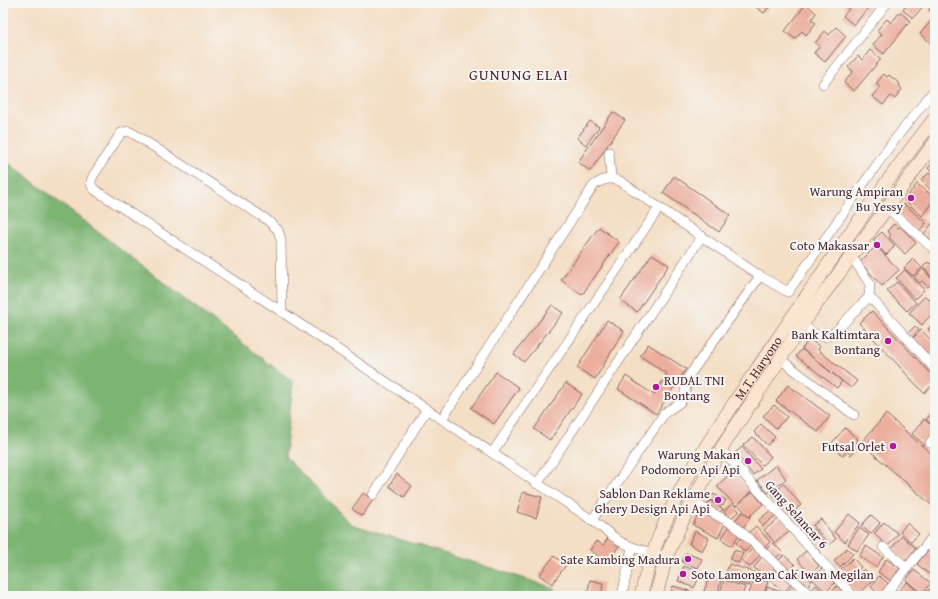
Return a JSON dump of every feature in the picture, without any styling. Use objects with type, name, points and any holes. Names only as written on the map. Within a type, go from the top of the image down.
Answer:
[{"type":"main road","name":"M.T. Haryono","points":[[641,596],[652,553],[668,515],[704,451],[807,306],[882,186],[935,118]]},
{"type":"main road","name":"M.T. Haryono","points":[[656,596],[666,557],[692,502],[721,449],[802,325],[807,306],[852,257],[935,142]]},
{"type":"street","points":[[823,84],[887,3]]},
{"type":"street","points":[[788,292],[892,143],[935,89]]},
{"type":"street","points":[[282,312],[281,240],[278,230],[266,220],[134,134],[128,131],[121,134],[90,181],[91,186],[442,419],[592,520],[619,541],[632,547],[666,557]]},
{"type":"street","points":[[609,152],[611,178]]},
{"type":"street","points":[[442,419],[587,195],[594,186],[602,180],[611,178],[620,181],[807,306]]},
{"type":"street","points":[[492,453],[659,208]]},
{"type":"street","points":[[887,208],[935,250]]},
{"type":"street","points":[[537,484],[702,236]]},
{"type":"street","points":[[802,325],[820,337],[826,338],[832,336],[869,296],[870,284],[852,257]]},
{"type":"street","points":[[592,520],[664,414],[668,410],[676,407],[684,396],[685,381],[760,276]]},
{"type":"street","points":[[869,296],[935,369]]},
{"type":"street","points":[[780,359],[854,415]]},
{"type":"street","points":[[373,495],[427,409]]},
{"type":"street","name":"Gang Selancar 6","points":[[721,449],[853,596]]},
{"type":"street","points":[[692,502],[733,524],[810,595]]},
{"type":"street","points":[[884,596],[935,534]]},
{"type":"street","points":[[622,596],[632,547]]},
{"type":"street","points":[[883,547],[907,568]]},
{"type":"street","points":[[704,596],[711,596]]},
{"type":"green space","points":[[3,159],[293,382],[285,457],[351,524],[554,588],[553,596],[3,596]]},
{"type":"building","points":[[755,3],[772,3],[764,13],[753,5]]},
{"type":"building","points":[[846,3],[872,3],[854,25],[843,16],[849,9],[844,6]]},
{"type":"building","points":[[908,3],[926,3],[913,18],[903,10]]},
{"type":"building","points":[[935,3],[935,16],[929,10]]},
{"type":"building","points":[[806,4],[816,13],[811,20],[816,23],[806,35],[802,31],[795,39],[785,31]]},
{"type":"building","points":[[900,12],[910,21],[884,54],[873,45],[882,34],[877,30],[887,19],[891,23]]},
{"type":"building","points":[[935,16],[935,47],[920,34]]},
{"type":"building","points":[[836,27],[846,36],[825,62],[814,53],[820,46],[815,43],[825,31],[829,35]]},
{"type":"building","points":[[870,50],[881,59],[854,91],[844,83],[853,71],[848,67],[858,56],[862,60]]},
{"type":"building","points":[[884,74],[887,77],[889,75],[900,84],[899,86],[902,89],[895,99],[891,96],[883,105],[872,96],[880,87],[876,84]]},
{"type":"building","points":[[613,112],[625,120],[590,171],[578,162]]},
{"type":"building","points":[[590,121],[599,127],[586,145],[577,138]]},
{"type":"building","points":[[934,162],[935,163],[935,176],[928,168]]},
{"type":"building","points":[[929,173],[935,179],[935,194],[921,180]]},
{"type":"building","points":[[674,176],[730,215],[719,232],[663,193]]},
{"type":"building","points":[[917,184],[935,198],[922,216],[904,200]]},
{"type":"building","points":[[904,204],[926,223],[918,232],[896,214]]},
{"type":"building","points":[[934,221],[935,222],[935,243],[924,234]]},
{"type":"building","points":[[894,224],[898,228],[900,226],[916,243],[905,254],[889,237],[891,235],[887,231]]},
{"type":"building","points":[[599,227],[619,242],[582,295],[561,280]]},
{"type":"building","points":[[882,232],[895,246],[886,255],[873,240]]},
{"type":"building","points":[[876,246],[899,270],[882,286],[860,262]]},
{"type":"building","points":[[652,254],[669,265],[637,312],[620,300]]},
{"type":"building","points":[[913,259],[922,268],[913,276],[904,268]]},
{"type":"building","points":[[935,260],[934,280],[923,267],[928,262],[930,264]]},
{"type":"building","points":[[923,269],[934,281],[928,287],[922,281],[919,283],[914,277]]},
{"type":"building","points":[[905,270],[924,290],[915,299],[896,278]]},
{"type":"building","points":[[897,282],[916,303],[907,311],[887,291]]},
{"type":"building","points":[[934,294],[935,310],[922,325],[909,313],[925,296],[929,300]]},
{"type":"building","points":[[552,305],[563,313],[524,362],[514,354]]},
{"type":"building","name":"Bank Kaltimtara Bontang","points":[[872,311],[935,378],[935,383],[924,393],[859,323]]},
{"type":"building","points":[[607,320],[624,331],[595,379],[577,368]]},
{"type":"building","points":[[935,321],[935,334],[928,329]]},
{"type":"building","points":[[915,326],[919,330],[912,338],[908,333]]},
{"type":"building","points":[[921,330],[935,344],[935,362],[912,339]]},
{"type":"building","points":[[809,339],[820,347],[818,350],[857,381],[851,388],[802,349]]},
{"type":"building","points":[[648,344],[686,369],[656,414],[618,389],[626,376],[654,395],[667,374],[640,356]]},
{"type":"building","points":[[802,349],[842,381],[837,388],[796,356]]},
{"type":"building","points":[[496,372],[519,388],[494,424],[471,408]]},
{"type":"building","points":[[566,383],[582,394],[550,440],[534,429]]},
{"type":"building","points":[[788,385],[830,416],[818,432],[776,401]]},
{"type":"building","points":[[774,405],[787,417],[776,428],[763,416]]},
{"type":"building","points":[[935,408],[935,427],[926,420]]},
{"type":"building","name":"Futsal Orlet","points":[[886,414],[935,457],[935,508],[861,443]]},
{"type":"building","points":[[924,419],[935,428],[935,432],[925,445],[912,434]]},
{"type":"building","points":[[761,424],[775,437],[767,445],[754,432]]},
{"type":"building","points":[[845,428],[858,439],[855,442],[859,445],[851,455],[847,451],[843,456],[830,445]]},
{"type":"building","points":[[753,437],[771,457],[762,465],[743,445]]},
{"type":"building","name":"Warung Makan Podomoro Api Api","points":[[742,447],[761,469],[753,475],[735,453]]},
{"type":"building","points":[[776,465],[786,479],[768,493],[757,480]]},
{"type":"building","points":[[734,470],[753,490],[736,506],[717,486]]},
{"type":"building","points":[[397,474],[412,486],[404,497],[389,486]]},
{"type":"building","points":[[784,484],[801,505],[790,515],[772,494]]},
{"type":"building","points":[[523,492],[542,497],[536,518],[517,512]]},
{"type":"building","points":[[753,492],[763,504],[749,517],[738,504]]},
{"type":"building","points":[[363,493],[373,500],[362,516],[352,509]]},
{"type":"building","name":"Sablon Dan Reklame Ghery Design Api Api","points":[[713,494],[726,500],[723,506],[710,500]]},
{"type":"building","points":[[710,501],[723,509],[719,514],[706,506]]},
{"type":"building","points":[[733,503],[739,511],[730,519],[724,511]]},
{"type":"building","points":[[772,509],[776,515],[763,526],[759,520]]},
{"type":"building","points":[[700,510],[725,523],[718,538],[693,525]]},
{"type":"building","points":[[742,512],[750,518],[742,529],[734,522]]},
{"type":"building","points":[[849,514],[860,523],[845,542],[834,532]]},
{"type":"building","points":[[871,515],[880,523],[871,534],[861,526]]},
{"type":"building","points":[[781,517],[791,530],[775,543],[764,530]]},
{"type":"building","points":[[821,519],[836,539],[829,545],[813,525]]},
{"type":"building","points":[[884,522],[898,534],[888,546],[874,534]]},
{"type":"building","points":[[907,523],[919,534],[911,542],[900,532]]},
{"type":"building","points":[[729,526],[740,533],[732,546],[721,539]]},
{"type":"building","points":[[756,526],[770,542],[761,550],[747,534]]},
{"type":"building","points":[[859,528],[869,535],[857,551],[848,544]]},
{"type":"building","points":[[814,529],[825,545],[815,552],[804,536]]},
{"type":"building","points":[[695,531],[709,538],[702,551],[689,544]]},
{"type":"building","points":[[902,536],[916,548],[904,561],[891,549]]},
{"type":"building","points":[[742,537],[751,545],[745,552],[736,543]]},
{"type":"building","points":[[608,538],[619,546],[607,563],[590,550],[596,541],[603,545]]},
{"type":"building","points":[[773,543],[782,552],[774,560],[765,550]]},
{"type":"building","points":[[754,546],[762,552],[750,567],[742,561]]},
{"type":"building","points":[[866,546],[883,557],[876,567],[859,556]]},
{"type":"building","points":[[847,548],[853,554],[840,567],[834,561]]},
{"type":"building","points":[[734,550],[743,553],[739,563],[730,559]]},
{"type":"building","points":[[806,551],[819,566],[810,574],[797,559]]},
{"type":"building","points":[[927,551],[935,557],[935,579],[917,564]]},
{"type":"building","points":[[686,553],[702,559],[698,568],[682,562]]},
{"type":"building","points":[[784,555],[795,565],[789,572],[778,561]]},
{"type":"building","points":[[554,556],[566,565],[552,584],[539,575]]},
{"type":"building","points":[[762,556],[777,566],[768,578],[754,568]]},
{"type":"building","points":[[853,558],[861,567],[848,580],[839,571]]},
{"type":"building","points":[[886,559],[900,568],[891,581],[878,572]]},
{"type":"building","points":[[729,564],[754,572],[749,586],[724,578]]},
{"type":"building","points":[[684,566],[701,573],[694,588],[678,581]]},
{"type":"building","points":[[779,568],[794,581],[784,592],[769,579]]},
{"type":"building","points":[[822,568],[836,582],[826,592],[812,579]]},
{"type":"building","points":[[799,569],[812,581],[805,588],[792,576]]},
{"type":"building","points":[[864,569],[874,580],[858,595],[848,584]]},
{"type":"building","points":[[914,570],[931,583],[922,594],[906,580]]},
{"type":"building","points":[[879,576],[889,584],[880,595],[871,587]]},
{"type":"building","points":[[709,577],[721,581],[717,595],[704,591]]},
{"type":"building","points":[[755,577],[768,582],[763,596],[748,596]]},
{"type":"building","points":[[590,580],[603,583],[601,596],[587,596]]},
{"type":"building","points":[[724,580],[745,587],[742,596],[732,596],[720,592]]},
{"type":"building","points":[[907,582],[921,595],[920,596],[901,596],[897,593]]},
{"type":"building","points":[[794,584],[808,596],[789,596],[786,593]]},
{"type":"building","points":[[816,585],[827,596],[814,596],[810,592]]},
{"type":"building","points":[[673,586],[699,594],[698,596],[670,596]]},
{"type":"building","points":[[837,586],[847,596],[833,596],[830,593]]},
{"type":"building","points":[[767,587],[784,593],[783,596],[764,596]]},
{"type":"building","points":[[929,589],[935,593],[935,596],[924,596]]},
{"type":"place","name":"Warung Ampiran Bu Yessy","points":[[911,198]]},
{"type":"place","name":"Coto Makassar","points":[[877,245]]},
{"type":"place","name":"Bank Kaltimtara Bontang","points":[[888,341]]},
{"type":"place","name":"RUDAL TNI Bontang","points":[[656,387]]},
{"type":"place","name":"Futsal Orlet","points":[[893,446]]},
{"type":"place","name":"Warung Makan Podomoro Api Api","points":[[748,461]]},
{"type":"place","name":"Sablon Dan Reklame Ghery Design Api Api","points":[[718,500]]},
{"type":"place","name":"Sate Kambing Madura","points":[[688,559]]},
{"type":"place","name":"Soto Lamongan Cak Iwan Megilan","points":[[683,574]]},
{"type":"district","name":"GUNUNG ELAI","points":[[519,75]]}]
